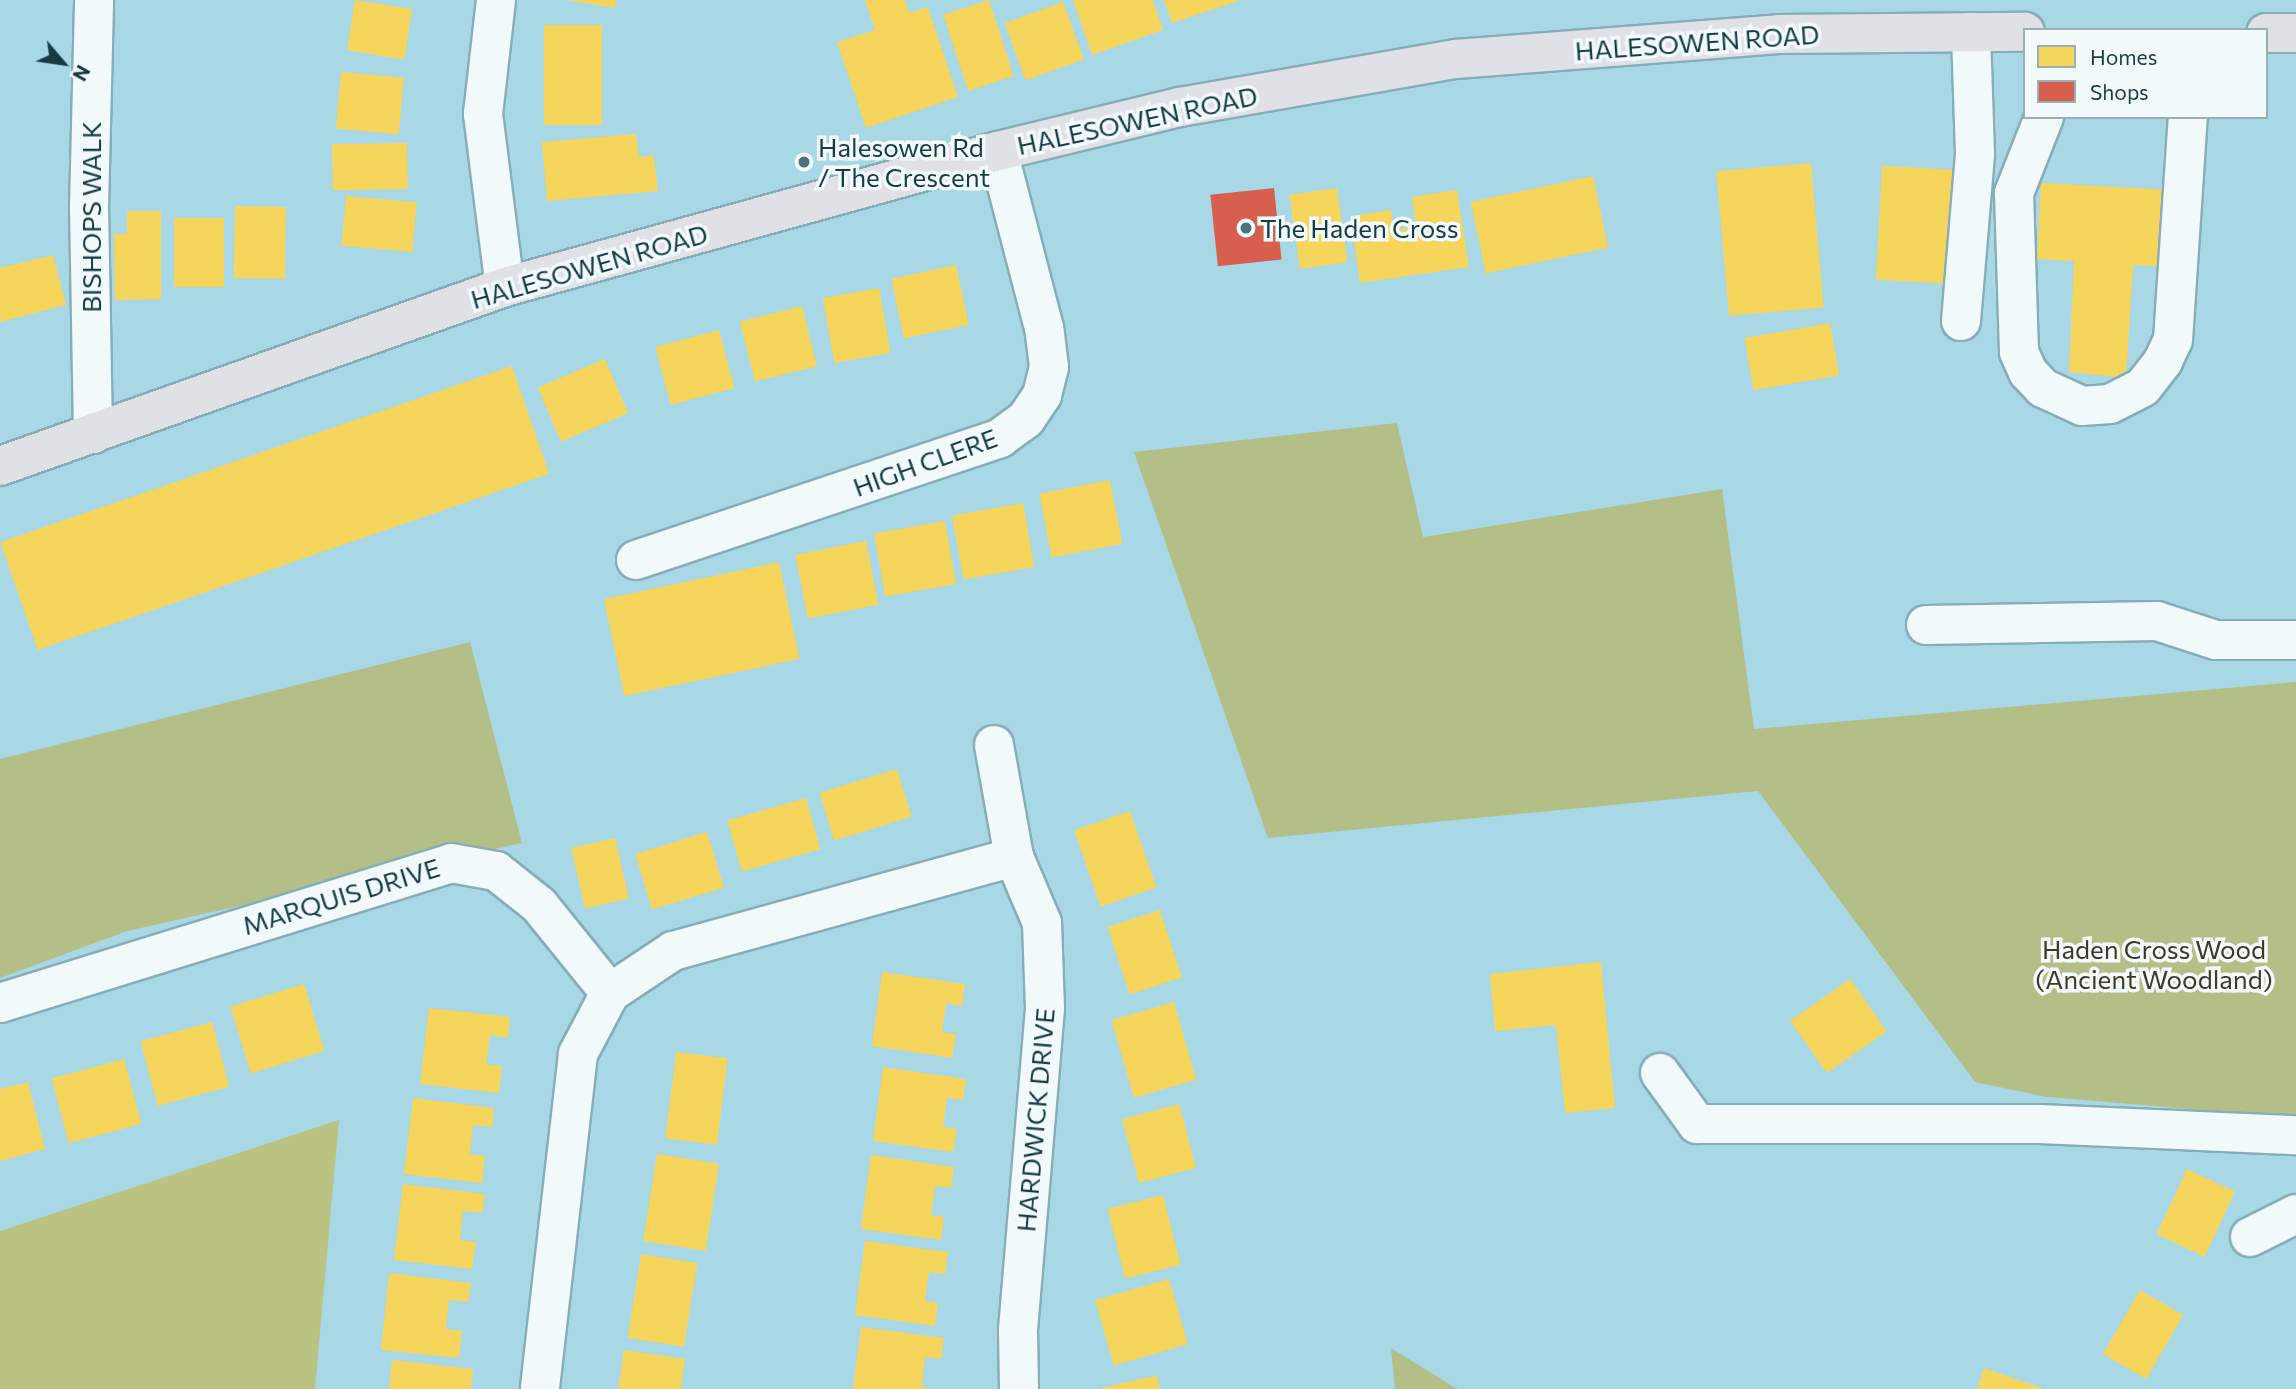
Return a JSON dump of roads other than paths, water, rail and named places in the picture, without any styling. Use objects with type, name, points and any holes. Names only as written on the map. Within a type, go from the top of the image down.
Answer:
[{"type":"main road","name":"HALESOWEN ROAD","points":[[0,466],[505,287],[998,151],[1180,107],[1456,59],[1779,34],[2023,32]]},
{"type":"main road","points":[[2268,33],[2296,33]]},
{"type":"street","name":"BISHOPS WALK","points":[[93,434],[89,208],[94,0]]},
{"type":"street","points":[[496,0],[483,114],[505,287]]},
{"type":"street","points":[[1961,321],[1975,154],[1971,32]]},
{"type":"street","points":[[2044,119],[2014,193],[2020,352],[2028,372],[2043,388],[2082,406],[2110,404],[2143,387],[2163,361],[2173,340],[2178,305],[2188,119]]},
{"type":"street","name":"HIGH CLERE","points":[[636,560],[1000,438],[1026,419],[1042,395],[1049,367],[1044,328],[998,151]]},
{"type":"street","points":[[1926,625],[2136,620],[2157,621],[2216,640],[2296,639]]},
{"type":"street","name":"HARDWICK DRIVE","points":[[994,745],[1014,857],[1042,923],[1045,1008],[1018,1331],[1019,1389]]},
{"type":"street","points":[[540,1389],[578,1054],[610,993],[673,951],[1014,857]]},
{"type":"street","name":"MARQUIS DRIVE","points":[[0,1003],[451,863],[496,871],[538,905],[610,993]]},
{"type":"street","points":[[1660,1073],[1697,1124],[2039,1124],[2296,1135]]},
{"type":"street","points":[[2250,1237],[2296,1214]]},
{"type":"place","name":"Halesowen Rd / The Crescent","points":[[804,162]]},
{"type":"place","name":"The Haden Cross","points":[[1246,228]]},
{"type":"park label","name":"Haden Cross Wood (Ancient Woodland)","points":[[2154,964]]}]
